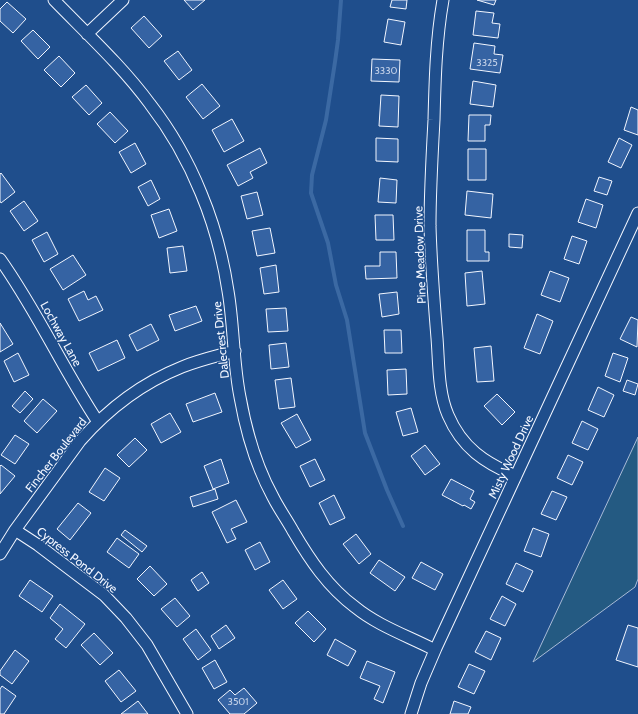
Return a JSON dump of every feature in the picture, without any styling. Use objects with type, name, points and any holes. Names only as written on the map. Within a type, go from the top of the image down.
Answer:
[{"type":"street","name":"Dalecrest Drive","points":[[54,0],[125,73],[151,104],[171,134],[204,200],[221,254],[228,291],[240,396],[249,437],[258,464],[272,496],[310,559],[323,577],[342,597],[372,620],[431,648],[436,648]]},
{"type":"street","points":[[87,34],[123,0]]},
{"type":"street","name":"Pine Meadow Drive","points":[[444,0],[436,66],[430,226],[433,295],[445,408],[464,442],[484,460],[516,476]]},
{"type":"street","name":"Misty Wood Drive","points":[[411,714],[421,684],[436,648],[638,213]]},
{"type":"street","name":"Lochway Lane","points":[[0,259],[34,311],[79,393],[98,422]]},
{"type":"street","name":"Fincher Boulevard","points":[[0,554],[15,530],[80,441],[98,422],[139,389],[165,374],[204,359],[235,351]]},
{"type":"street","name":"Cypress Pond Drive","points":[[15,530],[104,595],[126,618],[147,645],[187,714]]},
{"type":"shaded area","points":[[638,437],[638,579],[635,587],[533,662]]},
{"type":"building","points":[[184,0],[205,0],[193,10]]},
{"type":"building","points":[[392,0],[407,0],[406,9],[390,7]]},
{"type":"building","points":[[477,0],[496,0],[494,5]]},
{"type":"building","points":[[7,2],[26,19],[13,33],[0,21],[0,9]]},
{"type":"building","points":[[476,11],[494,13],[492,23],[500,24],[498,38],[473,35]]},
{"type":"building","points":[[144,16],[162,36],[149,48],[131,28]]},
{"type":"building","points":[[388,19],[405,22],[401,45],[384,42]]},
{"type":"building","points":[[33,30],[50,47],[38,59],[21,41]]},
{"type":"building","points":[[474,43],[495,46],[494,54],[503,55],[500,73],[470,69]]},
{"type":"building","points":[[178,51],[192,70],[179,80],[164,61]]},
{"type":"building","points":[[59,56],[75,73],[61,87],[44,70]]},
{"type":"building","points":[[372,59],[400,60],[399,82],[371,81]]},
{"type":"building","points":[[473,81],[496,85],[493,107],[470,104]]},
{"type":"building","points":[[202,84],[220,106],[203,119],[186,97]]},
{"type":"building","points":[[86,85],[102,103],[89,115],[72,97]]},
{"type":"building","points":[[381,95],[399,96],[398,127],[379,126]]},
{"type":"building","points":[[631,107],[638,110],[638,135],[624,130]]},
{"type":"building","points":[[110,112],[128,131],[115,143],[97,124]]},
{"type":"building","points":[[469,115],[491,115],[490,125],[485,125],[485,141],[468,141]]},
{"type":"building","points":[[232,119],[244,141],[224,152],[212,130]]},
{"type":"building","points":[[376,138],[398,139],[398,162],[376,161]]},
{"type":"building","points":[[619,138],[632,145],[621,168],[608,162]]},
{"type":"building","points":[[135,143],[146,164],[131,173],[119,152]]},
{"type":"building","points":[[260,148],[267,163],[250,172],[253,178],[238,186],[227,165]]},
{"type":"building","points":[[468,149],[486,149],[486,180],[468,180]]},
{"type":"building","points":[[1,173],[15,192],[1,203],[0,174]]},
{"type":"building","points":[[599,177],[612,181],[607,195],[594,191]]},
{"type":"building","points":[[380,178],[397,180],[396,203],[378,202]]},
{"type":"building","points":[[151,180],[160,199],[148,206],[138,187]]},
{"type":"building","points":[[467,191],[493,194],[491,218],[465,215]]},
{"type":"building","points":[[257,192],[263,215],[247,219],[241,196]]},
{"type":"building","points":[[586,199],[603,205],[596,228],[578,222]]},
{"type":"building","points":[[24,201],[38,221],[24,231],[10,211]]},
{"type":"building","points":[[169,209],[177,231],[159,238],[151,215]]},
{"type":"building","points":[[375,215],[393,215],[394,240],[376,240]]},
{"type":"building","points":[[270,228],[275,253],[257,256],[252,231]]},
{"type":"building","points":[[467,230],[485,230],[485,252],[489,252],[489,261],[467,261]]},
{"type":"building","points":[[47,232],[58,254],[44,262],[32,240]]},
{"type":"building","points":[[509,234],[523,235],[522,248],[509,247]]},
{"type":"building","points":[[572,236],[587,241],[579,264],[564,259]]},
{"type":"building","points":[[183,246],[187,271],[170,273],[167,248]]},
{"type":"building","points":[[380,252],[396,252],[397,278],[366,279],[365,266],[380,266]]},
{"type":"building","points":[[73,255],[86,275],[63,290],[50,269]]},
{"type":"building","points":[[276,265],[279,292],[264,294],[260,268]]},
{"type":"building","points":[[482,271],[485,304],[467,306],[465,273]]},
{"type":"building","points":[[550,271],[569,278],[560,302],[541,295]]},
{"type":"building","points":[[84,291],[88,300],[96,296],[103,310],[79,321],[68,299]]},
{"type":"building","points":[[397,292],[399,314],[382,317],[379,294]]},
{"type":"building","points":[[196,306],[202,321],[175,331],[169,315]]},
{"type":"building","points":[[286,308],[288,331],[268,332],[266,309]]},
{"type":"building","points":[[537,314],[553,321],[540,354],[524,348]]},
{"type":"building","points":[[631,317],[638,320],[637,347],[620,339]]},
{"type":"building","points":[[0,323],[13,344],[0,352]]},
{"type":"building","points":[[151,324],[159,340],[137,351],[129,335]]},
{"type":"building","points":[[384,330],[401,330],[402,353],[385,353]]},
{"type":"building","points":[[117,340],[125,358],[98,371],[89,353]]},
{"type":"building","points":[[286,343],[289,367],[271,369],[269,345]]},
{"type":"building","points":[[491,346],[494,381],[477,382],[474,348]]},
{"type":"building","points":[[18,353],[29,375],[14,382],[4,361]]},
{"type":"building","points":[[613,353],[628,358],[620,382],[605,376]]},
{"type":"building","points":[[406,369],[407,394],[388,395],[387,370]]},
{"type":"building","points":[[291,378],[295,407],[279,409],[275,380]]},
{"type":"building","points":[[627,380],[638,384],[635,395],[623,391]]},
{"type":"building","points":[[598,387],[614,395],[604,417],[588,410]]},
{"type":"building","points":[[25,391],[33,399],[20,413],[12,406]]},
{"type":"building","points":[[215,393],[222,412],[193,422],[186,404]]},
{"type":"building","points":[[497,394],[515,412],[502,425],[484,406]]},
{"type":"building","points":[[43,399],[57,411],[37,433],[24,421]]},
{"type":"building","points":[[411,408],[418,432],[403,436],[396,412]]},
{"type":"building","points":[[170,413],[181,432],[161,443],[151,424]]},
{"type":"building","points":[[297,414],[311,440],[296,448],[281,423]]},
{"type":"building","points":[[582,421],[598,429],[588,450],[572,443]]},
{"type":"building","points":[[15,435],[29,444],[15,464],[1,455]]},
{"type":"building","points":[[135,438],[147,450],[129,467],[117,455]]},
{"type":"building","points":[[425,445],[440,464],[425,475],[411,456]]},
{"type":"building","points":[[568,455],[583,462],[572,485],[557,478]]},
{"type":"building","points":[[221,459],[229,483],[213,489],[204,466]]},
{"type":"building","points":[[315,459],[325,480],[310,487],[300,466]]},
{"type":"building","points":[[1,465],[15,476],[0,494],[0,466]]},
{"type":"building","points":[[105,468],[120,478],[104,501],[89,492]]},
{"type":"building","points":[[451,479],[474,491],[470,499],[475,502],[471,509],[442,495]]},
{"type":"building","points":[[215,489],[218,499],[193,507],[190,497]]},
{"type":"building","points":[[552,491],[567,497],[556,520],[541,514]]},
{"type":"building","points":[[334,495],[345,518],[330,525],[319,503]]},
{"type":"building","points":[[236,500],[247,522],[231,529],[236,539],[227,543],[212,512]]},
{"type":"building","points":[[78,503],[91,513],[70,540],[57,529]]},
{"type":"building","points":[[533,528],[549,534],[541,557],[524,551]]},
{"type":"building","points":[[125,530],[147,546],[142,552],[121,535]]},
{"type":"building","points":[[356,534],[371,554],[359,564],[343,544]]},
{"type":"building","points":[[117,538],[139,554],[129,568],[107,552]]},
{"type":"building","points":[[260,542],[270,562],[255,570],[245,550]]},
{"type":"building","points":[[379,560],[405,577],[395,591],[370,573]]},
{"type":"building","points":[[421,562],[443,574],[435,590],[412,578]]},
{"type":"building","points":[[516,563],[533,571],[523,592],[506,584]]},
{"type":"building","points":[[150,566],[167,584],[154,596],[137,579]]},
{"type":"building","points":[[202,572],[209,583],[198,591],[191,580]]},
{"type":"building","points":[[30,580],[53,596],[42,612],[19,596]]},
{"type":"building","points":[[283,580],[297,599],[283,609],[269,590]]},
{"type":"building","points":[[502,596],[516,604],[505,626],[490,619]]},
{"type":"building","points":[[175,598],[190,616],[177,627],[161,609]]},
{"type":"building","points":[[60,604],[85,624],[66,648],[55,639],[63,629],[50,618]]},
{"type":"building","points":[[308,611],[326,629],[314,642],[295,623]]},
{"type":"building","points":[[226,625],[235,638],[219,649],[211,636]]},
{"type":"building","points":[[628,625],[638,628],[638,667],[616,660]]},
{"type":"building","points":[[196,629],[211,650],[198,660],[183,639]]},
{"type":"building","points":[[486,631],[501,638],[491,660],[475,652]]},
{"type":"building","points":[[94,633],[113,653],[100,665],[81,645]]},
{"type":"building","points":[[335,639],[356,651],[348,666],[327,655]]},
{"type":"building","points":[[15,650],[29,661],[12,684],[0,675],[0,671]]},
{"type":"building","points":[[215,660],[227,682],[214,689],[202,668]]},
{"type":"building","points":[[367,661],[395,672],[383,703],[374,699],[380,686],[360,678]]},
{"type":"building","points":[[469,664],[485,671],[474,694],[458,687]]},
{"type":"building","points":[[119,670],[136,691],[121,702],[105,681]]},
{"type":"building","points":[[2,686],[16,696],[4,714],[0,714],[0,689]]},
{"type":"building","points":[[244,688],[257,703],[244,714],[230,714],[218,700],[230,690],[235,695]]},
{"type":"building","points":[[138,701],[148,714],[121,714]]},
{"type":"building","points":[[454,701],[471,707],[468,714],[450,714]]},
{"type":"waterway","points":[[341,0],[338,40],[326,120],[312,175],[311,193],[328,243],[336,285],[347,320],[365,433],[403,526]]}]
